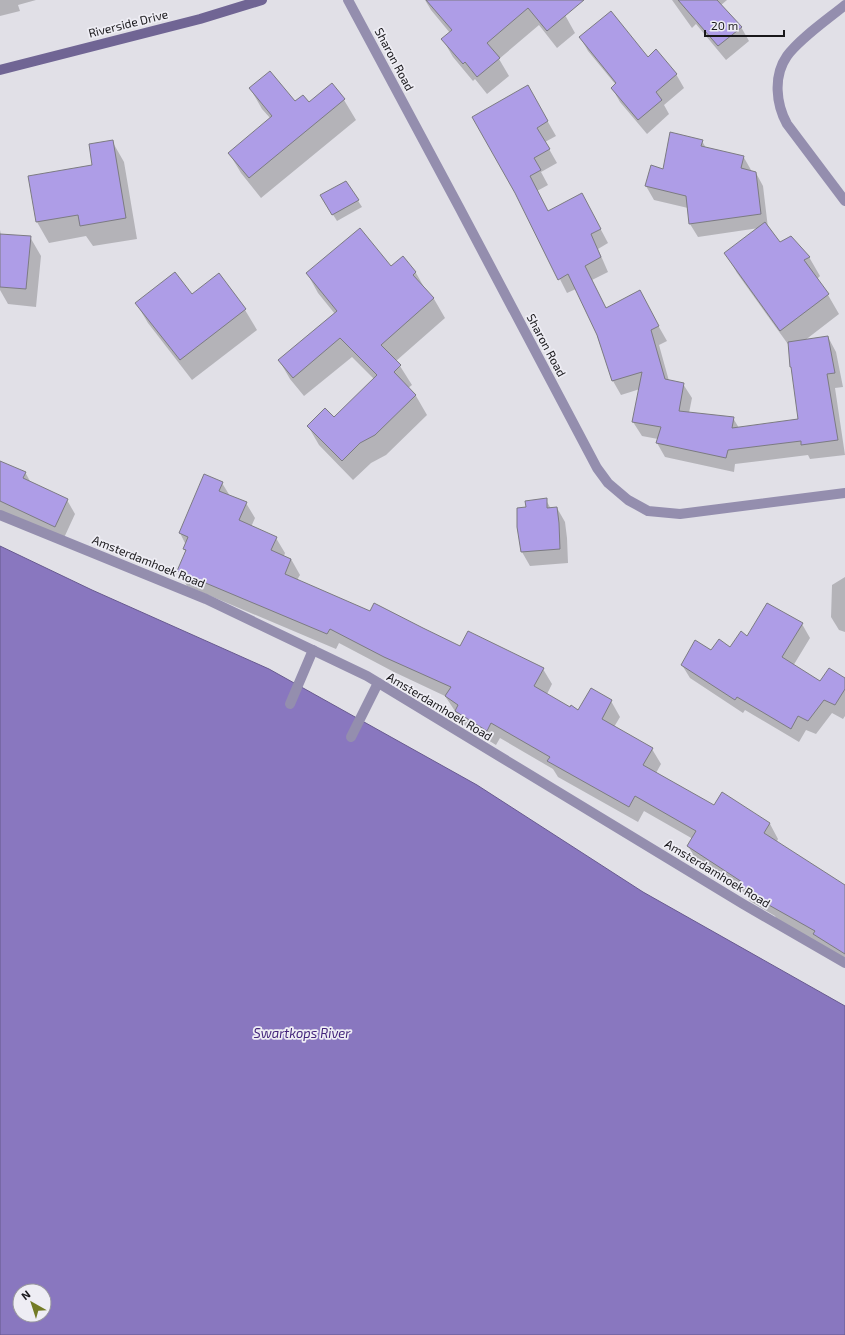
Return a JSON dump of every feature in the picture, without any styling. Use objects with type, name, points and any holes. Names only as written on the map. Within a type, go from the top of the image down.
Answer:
[{"type":"street","name":"Riverside Drive","points":[[0,70],[200,19],[262,0]]},
{"type":"street","name":"Sharon Road","points":[[348,0],[597,468],[608,483],[628,500],[648,511],[680,514],[845,493]]},
{"type":"street","points":[[845,5],[800,43],[786,57],[780,75],[778,96],[782,114],[787,124],[845,200]]},
{"type":"street","name":"Amsterdamhoek Road","points":[[0,515],[206,599],[367,676],[743,904],[845,963]]},
{"type":"street","points":[[290,704],[313,650]]},
{"type":"street","points":[[351,737],[378,683]]},
{"type":"water","name":"Swartkops River","points":[[0,546],[92,590],[269,669],[477,785],[643,892],[845,1006],[845,1335],[0,1335]]},
{"type":"building","points":[[426,0],[584,0],[547,31],[528,8],[487,43],[500,58],[477,77],[465,62],[463,64],[441,39],[452,30]]},
{"type":"building","points":[[678,0],[717,0],[742,27],[718,46]]},
{"type":"building","points":[[611,11],[648,57],[656,49],[677,74],[656,92],[662,100],[638,120],[611,88],[616,83],[579,37]]},
{"type":"building","points":[[270,71],[295,101],[303,95],[309,102],[332,83],[345,99],[249,178],[228,153],[272,116],[249,88]]},
{"type":"building","points":[[528,85],[548,121],[537,128],[550,149],[534,158],[541,170],[530,176],[548,211],[582,193],[601,229],[591,234],[601,257],[585,266],[606,308],[640,290],[659,326],[651,330],[665,379],[684,383],[679,411],[734,417],[732,428],[798,419],[790,367],[788,342],[828,336],[835,373],[827,374],[838,440],[801,445],[801,441],[728,450],[726,458],[656,443],[661,427],[632,422],[642,372],[612,381],[597,335],[568,274],[558,280],[515,193],[472,117]]},
{"type":"building","points":[[670,132],[703,140],[701,146],[744,156],[741,168],[756,172],[761,214],[689,224],[686,196],[645,186],[651,165],[663,169]]},
{"type":"building","points":[[113,140],[126,218],[80,226],[78,215],[36,222],[28,176],[92,165],[89,144]]},
{"type":"building","points":[[346,181],[359,200],[332,215],[320,195]]},
{"type":"building","points":[[765,222],[780,242],[791,236],[810,257],[804,260],[829,294],[780,331],[724,253]]},
{"type":"building","points":[[360,228],[391,266],[403,256],[416,272],[413,275],[434,298],[381,345],[401,365],[394,372],[416,395],[375,435],[360,443],[342,461],[307,426],[325,408],[334,417],[377,375],[340,338],[293,378],[278,360],[337,311],[306,273]]},
{"type":"building","points":[[0,234],[31,236],[26,289],[0,287]]},
{"type":"building","points":[[175,272],[192,294],[219,273],[246,309],[180,360],[135,303]]},
{"type":"building","points":[[0,461],[26,472],[23,478],[68,499],[55,527],[0,501]]},
{"type":"building","points":[[204,474],[223,482],[219,491],[247,502],[239,520],[277,537],[271,550],[291,559],[285,574],[370,611],[374,603],[460,646],[468,631],[544,668],[534,686],[570,707],[571,705],[578,710],[591,688],[612,700],[602,719],[653,748],[643,765],[714,805],[722,792],[770,823],[764,833],[845,885],[845,954],[813,934],[815,931],[767,904],[768,902],[740,885],[742,882],[687,846],[696,831],[635,796],[629,807],[547,761],[550,757],[491,723],[487,731],[455,711],[458,705],[445,696],[451,687],[384,657],[330,629],[327,634],[177,571],[186,550],[183,549],[188,537],[179,533]]},
{"type":"building","points":[[547,498],[547,508],[557,507],[560,549],[521,552],[517,527],[517,508],[526,507],[525,501]]},
{"type":"building","points":[[767,603],[803,623],[782,657],[820,681],[829,668],[845,678],[845,689],[835,705],[824,700],[808,721],[798,716],[791,729],[737,697],[735,700],[681,665],[695,640],[711,650],[719,639],[730,647],[741,631],[747,636]]}]
